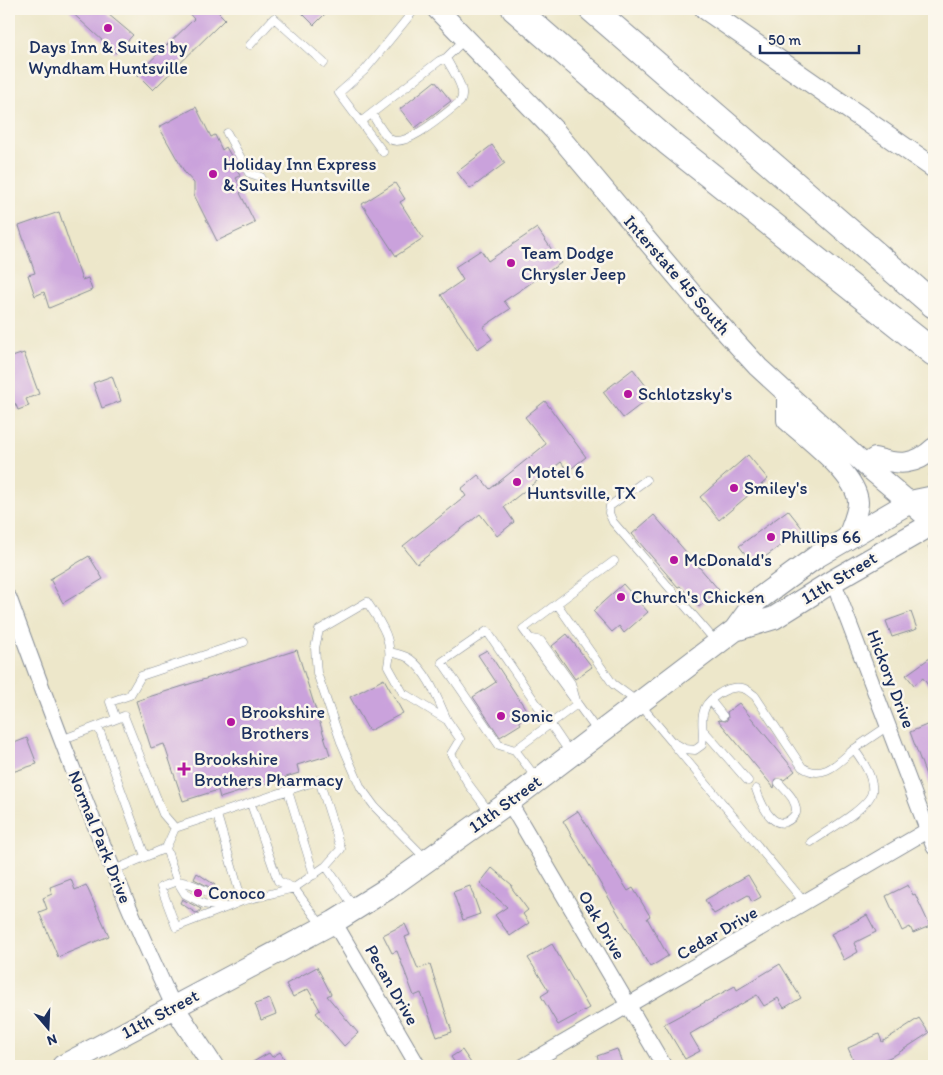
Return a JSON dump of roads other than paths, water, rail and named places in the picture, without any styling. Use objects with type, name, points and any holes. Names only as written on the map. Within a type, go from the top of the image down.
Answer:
[{"type":"highway","points":[[499,9],[571,67],[636,115],[934,353]]},
{"type":"highway","points":[[515,9],[636,115]]},
{"type":"highway","points":[[592,9],[934,305]]},
{"type":"main road","name":"Interstate 45 South","points":[[437,9],[554,130],[704,308],[758,367],[865,465],[934,523]]},
{"type":"main road","points":[[705,9],[934,168]]},
{"type":"main road","points":[[787,393],[788,420],[848,478],[857,498],[858,506],[847,540]]},
{"type":"main road","points":[[865,465],[875,458],[895,464],[911,462],[926,456],[934,448]]},
{"type":"main road","name":"11th Street","points":[[63,1066],[355,909],[500,808],[717,644],[735,630],[756,601],[816,557],[932,487]]},
{"type":"main road","name":"11th Street","points":[[735,630],[774,618],[833,581],[934,523]]},
{"type":"main road","points":[[735,630],[787,592],[790,588],[787,579]]},
{"type":"main road","name":"Normal Park Drive","points":[[174,1007],[212,1066]]},
{"type":"street","name":"Hickory Drive","points":[[833,581],[934,847]]},
{"type":"street","name":"Normal Park Drive","points":[[9,598],[61,740],[114,870],[174,1007]]},
{"type":"street","name":"Oak Drive","points":[[500,808],[628,1006],[664,1066]]},
{"type":"street","name":"Cedar Drive","points":[[524,1066],[928,830]]},
{"type":"street","name":"Pecan Drive","points":[[328,925],[418,1066]]},
{"type":"lane","points":[[383,152],[340,93],[365,70],[415,9]]},
{"type":"lane","points":[[250,46],[274,18],[324,63]]},
{"type":"lane","points":[[362,121],[439,61],[446,58],[466,38]]},
{"type":"lane","points":[[372,114],[390,139],[400,142],[412,138],[460,102],[464,96],[463,89],[452,74],[446,58]]},
{"type":"lane","points":[[227,132],[249,173],[261,177]]},
{"type":"lane","points":[[646,480],[610,506],[609,513],[613,522],[717,644]]},
{"type":"lane","points":[[599,734],[523,629],[614,561]]},
{"type":"lane","points":[[427,860],[376,807],[361,788],[341,742],[317,673],[315,648],[318,630],[368,602],[386,630],[391,652],[388,666],[403,694],[447,720]]},
{"type":"lane","points":[[557,604],[613,684],[639,703],[805,903]]},
{"type":"lane","points":[[538,780],[515,750],[499,745],[442,662],[487,631],[571,755]]},
{"type":"lane","points":[[116,719],[110,702],[130,695],[141,676],[244,642]]},
{"type":"lane","points":[[391,652],[410,659],[434,690],[447,720],[460,739],[451,754],[469,785],[500,808]]},
{"type":"lane","points":[[671,741],[685,749],[695,750],[702,745],[704,732],[702,713],[711,700],[724,691],[736,687],[745,688],[755,696],[802,767],[810,773],[822,773],[888,726]]},
{"type":"lane","points":[[711,700],[723,716]]},
{"type":"lane","points":[[515,750],[577,704]]},
{"type":"lane","points":[[61,740],[124,716],[163,814],[175,828]]},
{"type":"lane","points":[[98,726],[145,856]]},
{"type":"lane","points":[[704,732],[748,780]]},
{"type":"lane","points":[[811,842],[867,803],[872,791],[866,766],[854,749]]},
{"type":"lane","points":[[225,908],[204,904],[185,894],[177,881],[166,848],[175,828],[319,780],[341,848],[326,866],[314,875],[294,888],[242,901],[225,908],[176,926],[160,887],[177,881],[192,883],[211,892],[225,908]]},
{"type":"lane","points":[[756,789],[761,805],[774,820],[780,823],[786,822],[796,812],[796,806],[793,798],[779,783]]},
{"type":"lane","points":[[288,791],[314,875]]},
{"type":"lane","points":[[251,804],[278,881],[294,888],[328,925]]},
{"type":"lane","points":[[218,815],[242,901]]},
{"type":"lane","points":[[114,870],[166,848]]},
{"type":"lane","points":[[326,866],[355,909]]},
{"type":"place","name":"Days Inn & Suites by Wyndham Huntsville","points":[[108,28]]},
{"type":"place","name":"Holiday Inn Express & Suites Huntsville","points":[[213,174]]},
{"type":"place","name":"Team Dodge Chrysler Jeep","points":[[511,263]]},
{"type":"place","name":"Schlotzsky's","points":[[628,394]]},
{"type":"place","name":"Motel 6 Huntsville, TX","points":[[517,482]]},
{"type":"place","name":"Smiley's","points":[[734,488]]},
{"type":"place","name":"Phillips 66","points":[[771,537]]},
{"type":"place","name":"McDonald's","points":[[674,560]]},
{"type":"place","name":"Church's Chicken","points":[[621,597]]},
{"type":"place","name":"Sonic","points":[[501,716]]},
{"type":"place","name":"Brookshire Brothers","points":[[231,722]]},
{"type":"place","name":"Brookshire Brothers Pharmacy","points":[[184,769]]},
{"type":"place","name":"Conoco","points":[[198,893]]}]
